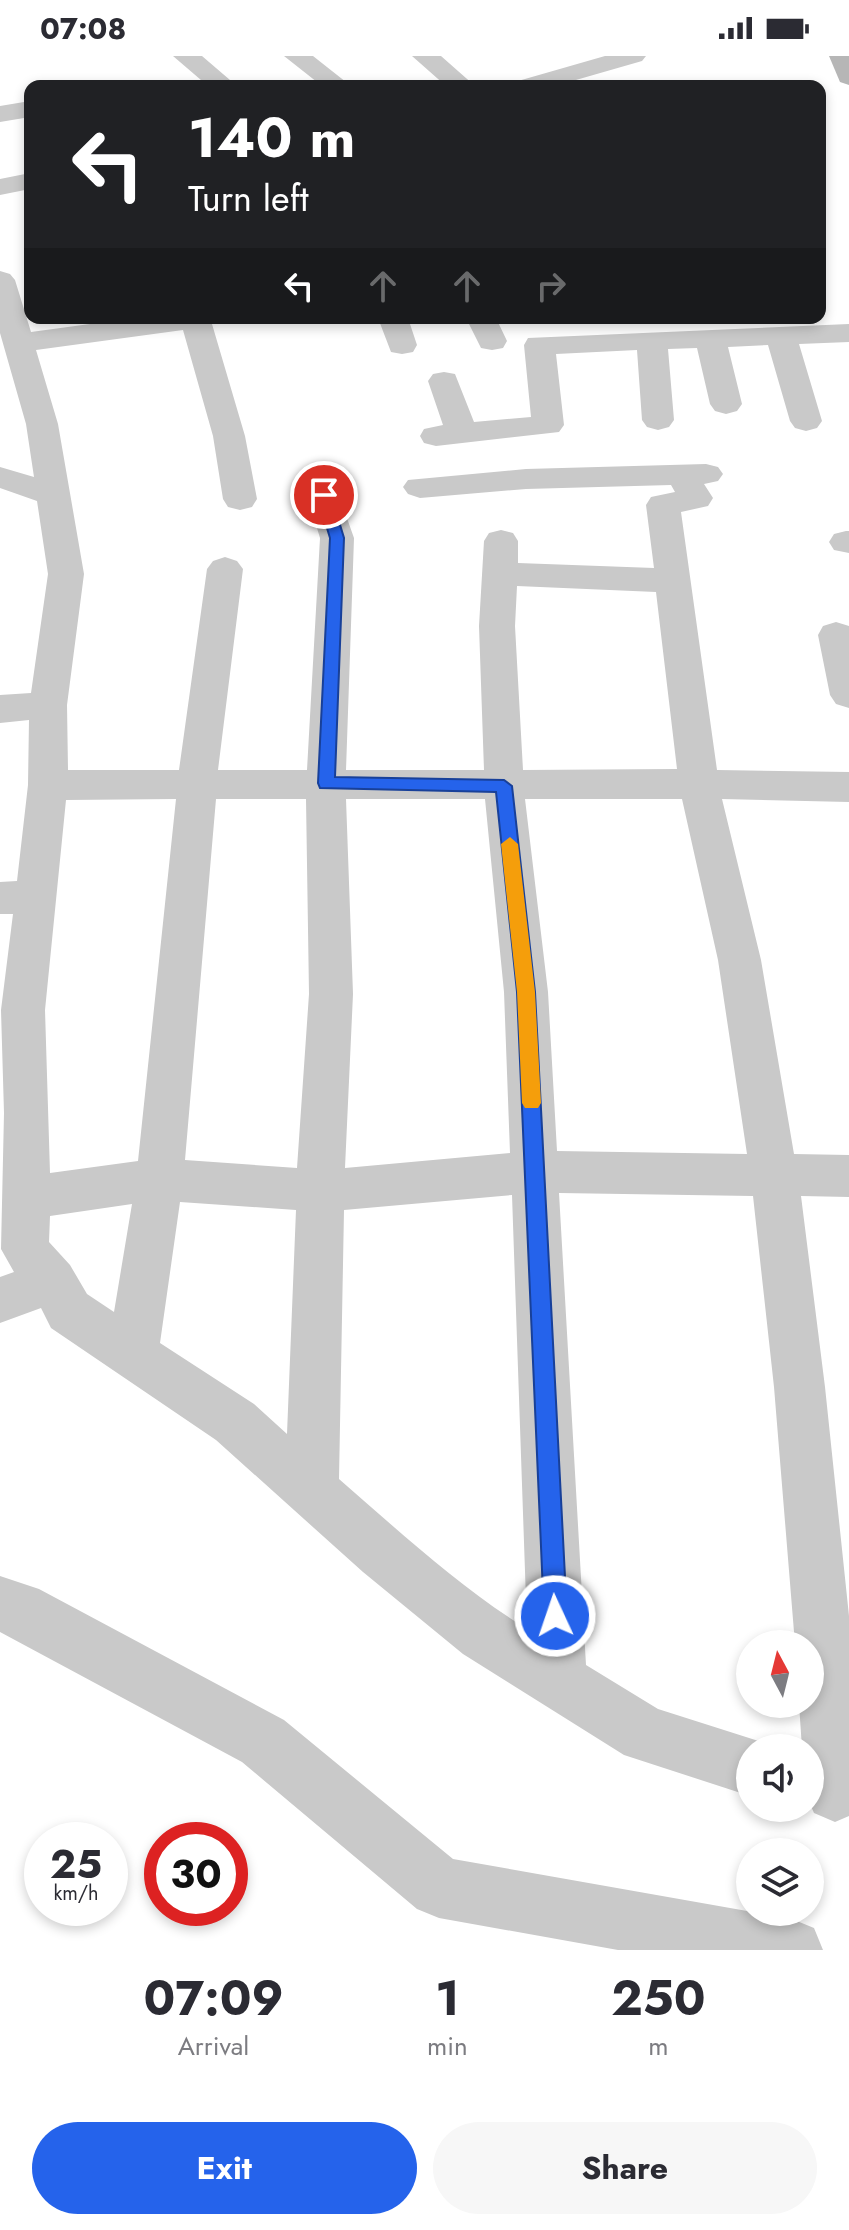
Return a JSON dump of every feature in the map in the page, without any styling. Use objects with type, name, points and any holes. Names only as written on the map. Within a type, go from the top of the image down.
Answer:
[{"type":"main road","points":[[842,56],[849,77]]},
{"type":"street","points":[[186,56],[217,80]]},
{"type":"street","points":[[297,56],[330,80]]},
{"type":"street","points":[[425,56],[455,80]]},
{"type":"street","points":[[582,79],[633,56]]},
{"type":"street","points":[[0,114],[24,110]]},
{"type":"street","points":[[0,187],[24,182]]},
{"type":"street","points":[[0,280],[42,424],[66,574],[48,705],[48,785],[18,897],[23,1010],[13,1026],[26,1198],[25,1249],[52,1281],[69,1311],[235,1422],[312,1492],[483,1634],[645,1734],[736,1762]]},
{"type":"street","points":[[19,343],[154,324]]},
{"type":"street","points":[[199,324],[229,436],[240,499]]},
{"type":"street","points":[[444,381],[449,435],[548,425],[539,345],[595,330],[669,333],[711,340],[849,333]]},
{"type":"street","points":[[658,420],[669,333]]},
{"type":"street","points":[[781,336],[806,421]]},
{"type":"street","points":[[711,340],[726,404]]},
{"type":"street","points":[[420,487],[526,479],[694,475],[696,498],[663,505],[699,784],[744,984],[773,1174],[810,1474],[831,1790]]},
{"type":"street","points":[[0,477],[52,494]]},
{"type":"street","points":[[312,1492],[320,1191],[331,994],[326,783],[337,538],[324,495]]},
{"type":"street","points":[[558,1680],[526,992],[504,786],[497,626],[502,557],[674,581]]},
{"type":"street","points":[[133,1353],[160,1179],[197,784],[225,569]]},
{"type":"street","points":[[836,635],[849,695]]},
{"type":"street","points":[[0,709],[48,705]]},
{"type":"street","points":[[48,785],[326,783],[849,787]]},
{"type":"street","points":[[26,1198],[160,1179],[320,1191],[535,1172],[849,1176]]},
{"type":"street","points":[[0,1300],[52,1281]]},
{"type":"street","points":[[0,1604],[19,1609],[263,1741],[439,1887],[792,1950]]},
{"type":"slow traffic","points":[[510,844],[526,992],[532,1103]]},
{"type":"route","points":[[324,495],[337,538],[326,783],[504,786],[526,992],[555,1616]]}]
